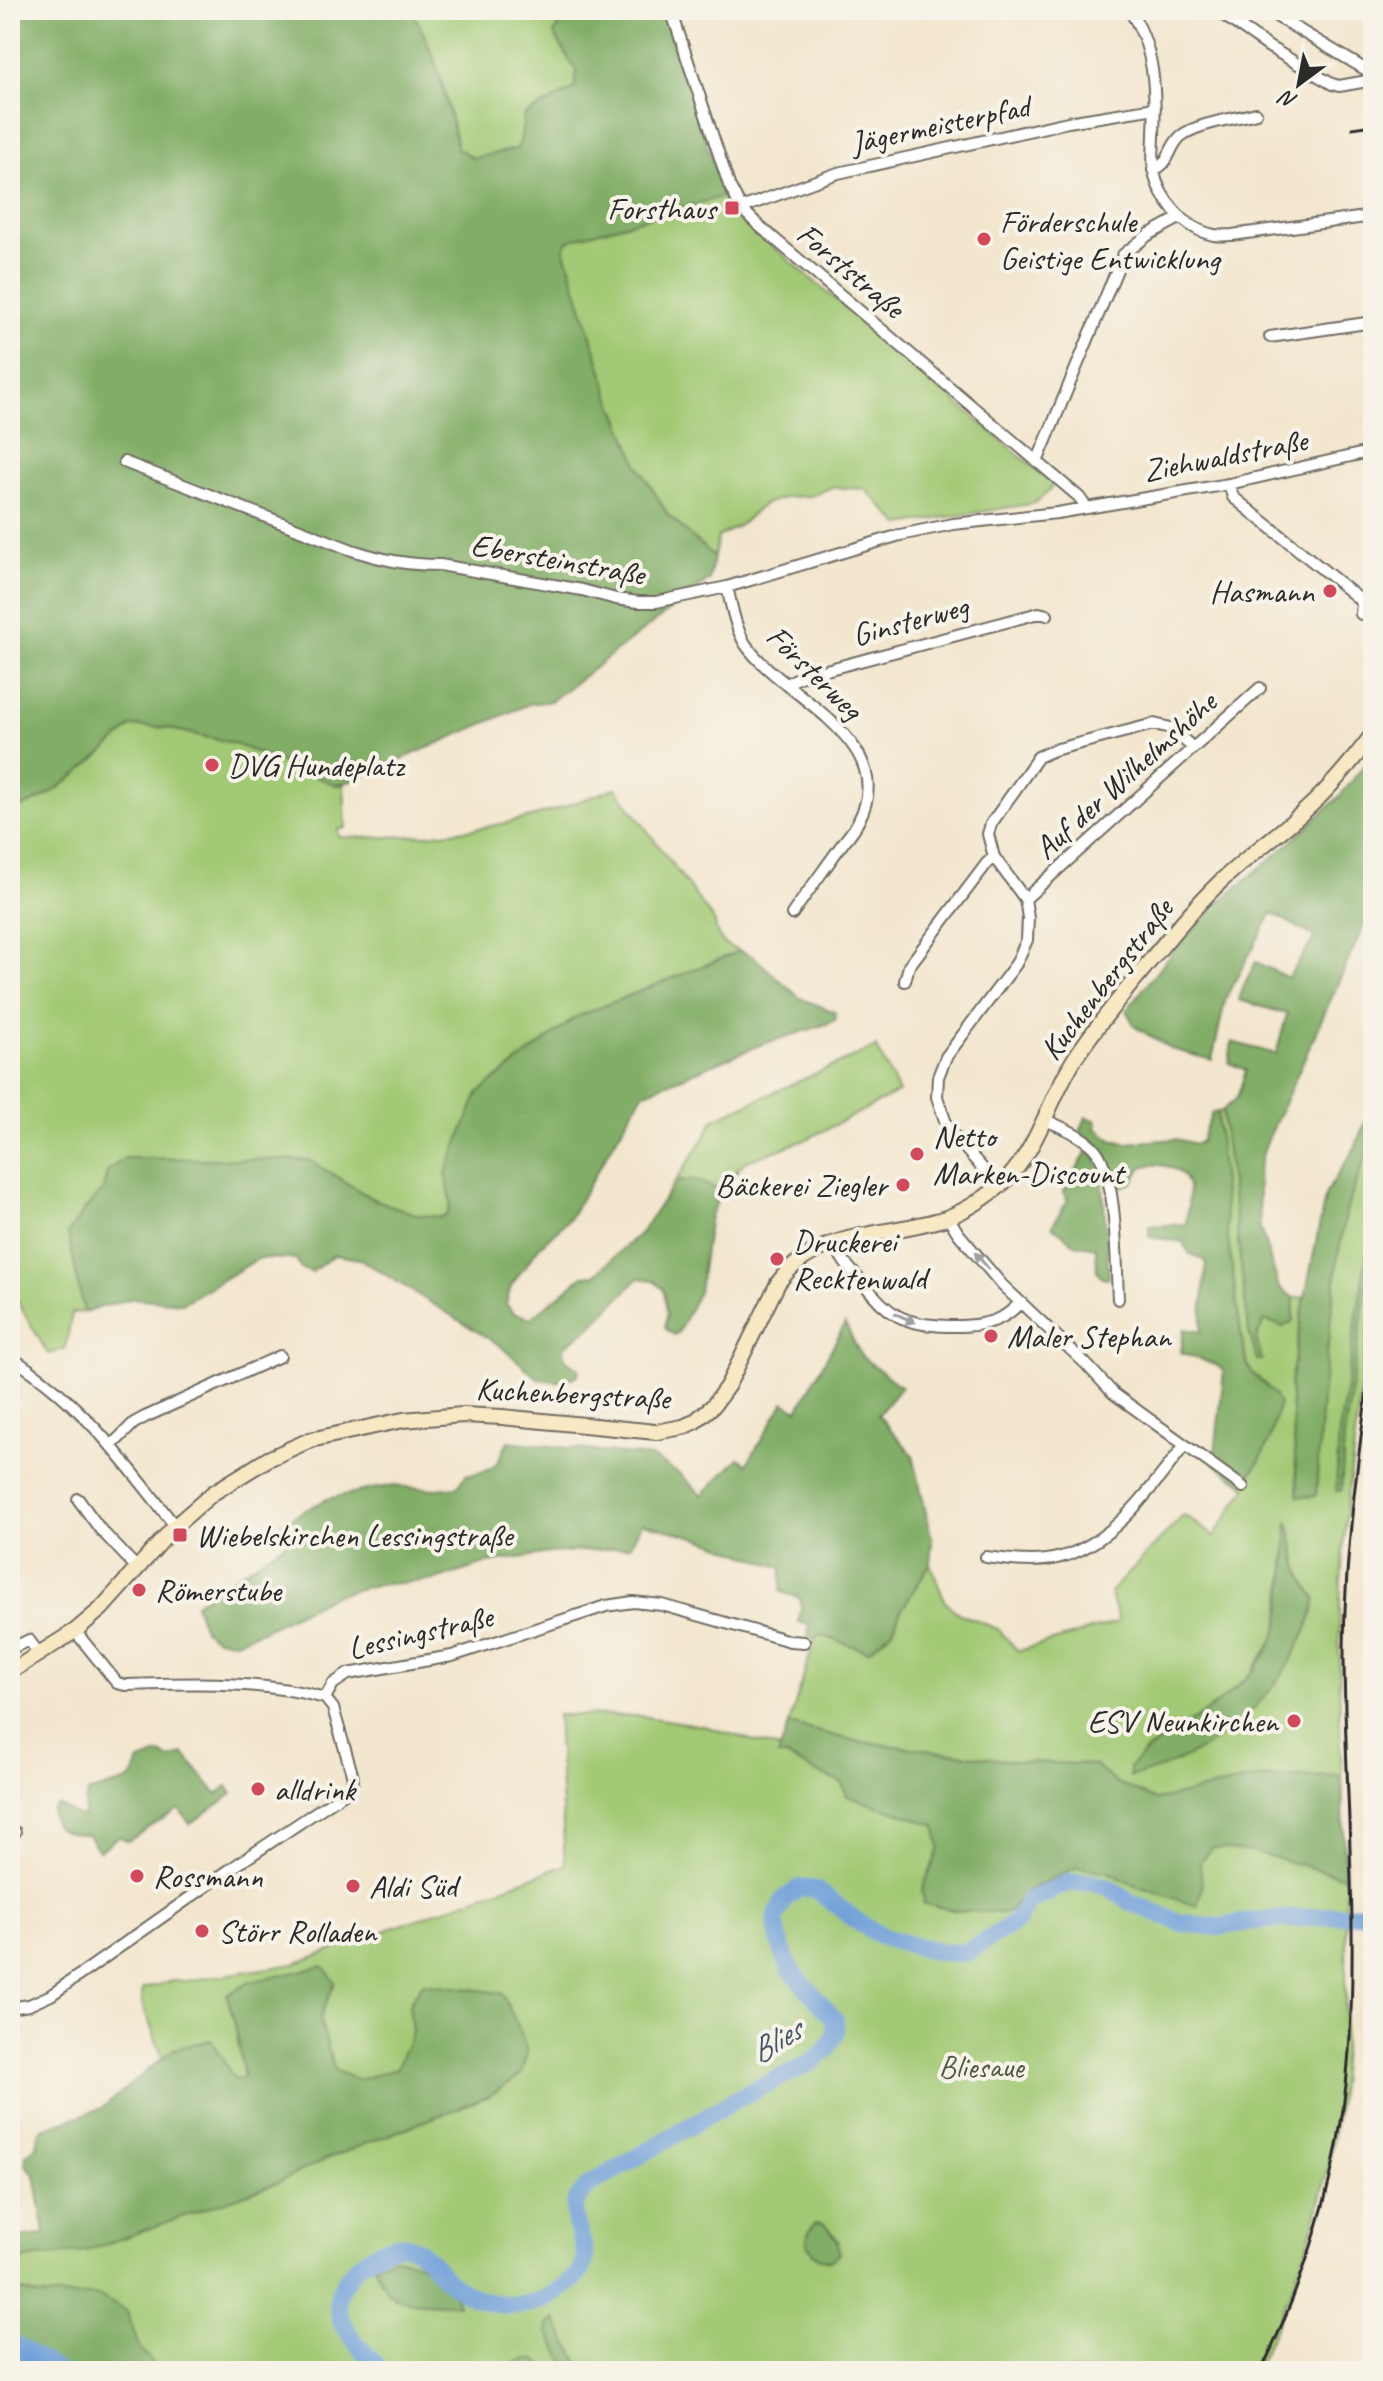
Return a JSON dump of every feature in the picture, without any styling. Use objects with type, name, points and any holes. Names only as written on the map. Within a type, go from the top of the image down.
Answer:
[{"type":"main road","name":"Kuchenbergstraße","points":[[10,1672],[75,1631],[101,1609],[175,1526],[213,1493],[268,1459],[310,1440],[403,1420],[463,1415],[656,1432],[683,1427],[703,1416],[721,1397],[785,1273],[807,1254],[836,1242],[948,1217],[999,1187],[1019,1166],[1063,1077],[1084,1045],[1174,932],[1223,879],[1312,804],[1351,763],[1373,734]]},
{"type":"street","name":"Forststraße","points":[[671,10],[729,185],[741,208],[1079,497],[1087,508]]},
{"type":"street","points":[[1129,10],[1145,38],[1151,61],[1155,108],[1153,170],[1157,186],[1181,217],[1213,235],[1232,235],[1373,216]]},
{"type":"street","points":[[1216,10],[1269,47],[1332,84],[1339,86],[1373,80]]},
{"type":"street","points":[[1266,10],[1373,74]]},
{"type":"street","name":"Jägermeisterpfad","points":[[741,208],[838,173],[1068,122],[1155,108]]},
{"type":"street","points":[[1153,170],[1168,161],[1183,134],[1256,113]]},
{"type":"street","points":[[1037,462],[1123,255],[1148,235],[1181,217]]},
{"type":"street","points":[[1270,337],[1373,322]]},
{"type":"street","name":"Ziehwaldstraße","points":[[1087,508],[1229,484],[1373,451]]},
{"type":"street","name":"Ebersteinstraße","points":[[124,462],[385,560],[408,565],[440,565],[638,602],[676,599],[727,587],[820,558],[953,524],[1087,508]]},
{"type":"street","points":[[1229,484],[1233,497],[1358,598],[1362,605],[1361,614]]},
{"type":"street","name":"Försterweg","points":[[727,587],[739,632],[746,644],[757,658],[839,728],[864,766],[867,788],[859,821],[792,914]]},
{"type":"street","name":"Ginsterweg","points":[[788,683],[800,677],[964,632],[1039,613],[1047,615]]},
{"type":"street","name":"Auf der Wilhelmshöhe","points":[[1025,899],[1260,688]]},
{"type":"street","points":[[999,1187],[955,1140],[937,1097],[938,1077],[946,1057],[1024,949],[1028,927],[1025,899],[994,857],[988,834],[991,824],[1031,765],[1046,753],[1154,724],[1171,728],[1193,748]]},
{"type":"street","points":[[905,981],[909,966],[994,857]]},
{"type":"street","points":[[1044,1119],[1091,1145],[1102,1159],[1111,1194],[1118,1299]]},
{"type":"street","points":[[948,1217],[958,1233],[1020,1303],[1113,1393],[1243,1487]]},
{"type":"street","points":[[836,1242],[838,1253],[845,1263],[883,1305],[912,1322],[983,1324],[1000,1318],[1020,1303]]},
{"type":"street","points":[[112,1445],[134,1423],[145,1417],[280,1356]]},
{"type":"street","points":[[10,1357],[68,1400],[112,1445],[175,1526]]},
{"type":"street","points":[[986,1557],[1044,1560],[1060,1557],[1090,1544],[1118,1524],[1184,1446]]},
{"type":"street","points":[[78,1499],[100,1529],[138,1569]]},
{"type":"street","name":"Lessingstraße","points":[[75,1631],[117,1683],[226,1683],[325,1698],[333,1684],[348,1674],[452,1656],[589,1609],[619,1603],[662,1605],[790,1641],[804,1642]]},
{"type":"street","points":[[10,1649],[29,1640],[39,1654]]},
{"type":"street","points":[[10,2008],[29,2005],[51,1995],[349,1790],[353,1777],[333,1708],[325,1698]]},
{"type":"green space","points":[[10,10],[411,10],[434,59],[457,148],[473,158],[517,149],[524,116],[575,88],[577,72],[554,34],[564,15],[571,10],[663,10],[724,196],[579,237],[567,242],[564,248],[609,394],[638,465],[668,515],[714,557],[709,580],[551,701],[529,704],[351,781],[336,785],[233,743],[166,728],[132,726],[56,789],[39,800],[10,808],[10,229],[16,220],[18,179],[10,172]]},
{"type":"green space","points":[[411,10],[571,10],[564,15],[554,34],[577,72],[575,88],[524,116],[517,149],[473,158],[457,148],[440,77]]},
{"type":"green space","points":[[10,172],[18,179],[16,220],[10,229]]},
{"type":"green space","points":[[724,196],[735,217],[1053,484],[1050,490],[1035,503],[900,525],[865,489],[832,487],[811,496],[787,497],[764,504],[740,525],[718,537],[714,557],[668,515],[638,465],[609,394],[564,248],[566,242],[579,237]]},
{"type":"green space","points":[[132,726],[166,728],[233,743],[336,785],[344,785],[346,828],[338,829],[339,837],[408,836],[500,824],[558,809],[616,788],[715,922],[722,941],[740,951],[576,1017],[446,1172],[451,1202],[449,1213],[442,1217],[418,1215],[373,1199],[309,1160],[108,1170],[102,1192],[68,1233],[84,1312],[72,1313],[65,1349],[48,1354],[10,1289],[10,808],[39,800],[56,789]]},
{"type":"green space","points":[[1373,754],[1373,918],[1365,923],[1265,1146],[1258,1171],[1260,1228],[1279,1287],[1294,1298],[1293,1321],[1283,1327],[1265,1320],[1256,1338],[1262,1360],[1257,1360],[1249,1331],[1222,1111],[1237,1098],[1246,1070],[1229,1063],[1232,1042],[1276,1054],[1287,1014],[1239,1000],[1256,962],[1288,978],[1315,937],[1272,913],[1226,997],[1212,1060],[1171,1049],[1134,1026],[1127,1010],[1173,951],[1216,905],[1340,796]]},
{"type":"green space","points":[[740,951],[754,957],[800,998],[835,1012],[836,1019],[760,1045],[643,1093],[569,1219],[539,1247],[511,1286],[506,1304],[514,1313],[531,1318],[583,1276],[595,1275],[642,1231],[675,1182],[694,1180],[717,1189],[739,1170],[710,1215],[699,1291],[678,1333],[674,1335],[665,1328],[664,1290],[653,1280],[639,1278],[587,1330],[564,1346],[565,1359],[579,1369],[578,1375],[563,1382],[539,1379],[499,1345],[360,1259],[334,1255],[312,1272],[301,1269],[296,1259],[260,1258],[182,1303],[133,1298],[84,1312],[68,1233],[102,1192],[108,1170],[125,1158],[309,1160],[373,1199],[418,1215],[442,1217],[448,1213],[451,1202],[446,1173],[478,1093],[576,1017]]},
{"type":"green space","points":[[876,1047],[899,1092],[807,1139],[745,1162],[717,1190],[694,1180],[675,1182],[714,1119]]},
{"type":"green space","points":[[1373,1094],[1373,1135],[1347,1208],[1338,1255],[1322,1396],[1316,1496],[1298,1497],[1290,1385],[1305,1297],[1326,1193],[1355,1148]]},
{"type":"green space","name":"Bliesaue","points":[[1222,1111],[1249,1331],[1261,1359],[1256,1338],[1265,1319],[1293,1321],[1294,1298],[1305,1297],[1290,1385],[1299,1497],[1316,1496],[1322,1396],[1338,1255],[1347,1208],[1373,1135],[1373,1214],[1339,1432],[1337,1491],[1341,1491],[1344,1436],[1373,1243],[1373,1297],[1349,1486],[1340,1604],[1339,1677],[1346,1898],[1343,2045],[1336,2118],[1317,2213],[1294,2282],[1255,2371],[10,2371],[10,2248],[56,2234],[174,2049],[163,2059],[142,2003],[142,1989],[173,1981],[294,1964],[565,1865],[557,1715],[640,1716],[704,1726],[781,1749],[779,1755],[851,1740],[789,1724],[815,1639],[820,1635],[868,1651],[893,1630],[900,1612],[930,1564],[945,1602],[958,1613],[998,1629],[1018,1651],[1119,1622],[1110,1592],[1184,1515],[1214,1536],[1246,1488],[1243,1484],[1259,1462],[1267,1386],[1247,1364],[1241,1334],[1227,1232],[1217,1112]],"holes":[[[1289,1523],[1313,1613],[1299,1643],[1264,1696],[1218,1738],[1192,1754],[1130,1776],[1143,1753],[1217,1704],[1250,1674],[1275,1638],[1280,1622]]]},
{"type":"green space","points":[[1217,1112],[1227,1232],[1247,1364],[1274,1394],[1279,1405],[1269,1441],[1243,1484],[1214,1463],[1224,1371],[1181,1352],[1184,1329],[1201,1332],[1206,1261],[1190,1254],[1183,1242],[1149,1237],[1149,1226],[1186,1224],[1187,1184],[1175,1169],[1162,1165],[1142,1167],[1132,1183],[1117,1188],[1103,1151],[1080,1132],[1086,1117],[1097,1121],[1096,1128],[1112,1140],[1127,1143],[1176,1139],[1196,1144],[1202,1141],[1212,1113]]},
{"type":"green space","points":[[1087,1152],[1095,1157],[1102,1173],[1109,1278],[1103,1278],[1097,1271],[1096,1248],[1075,1244],[1052,1226],[1068,1200],[1063,1192]]},
{"type":"green space","points":[[1373,1214],[1373,1243],[1344,1436],[1341,1491],[1336,1491],[1339,1432]]},
{"type":"green space","points":[[845,1324],[861,1356],[901,1387],[878,1415],[913,1455],[932,1540],[930,1564],[900,1612],[893,1630],[868,1651],[820,1635],[815,1639],[808,1636],[809,1625],[798,1622],[800,1598],[781,1592],[782,1568],[702,1539],[642,1523],[630,1546],[549,1553],[488,1563],[435,1580],[375,1585],[331,1596],[236,1641],[216,1639],[204,1630],[195,1604],[287,1542],[281,1523],[327,1499],[371,1489],[391,1486],[457,1487],[466,1475],[494,1466],[508,1441],[651,1457],[681,1475],[702,1495],[739,1458],[747,1464],[784,1402],[798,1410]]},
{"type":"green space","points":[[1288,1520],[1300,1571],[1316,1597],[1307,1630],[1291,1660],[1260,1701],[1222,1735],[1179,1760],[1130,1777],[1130,1767],[1139,1758],[1224,1698],[1250,1675],[1264,1656],[1279,1625]]},
{"type":"green space","points":[[789,1724],[856,1741],[1015,1761],[1096,1765],[1113,1781],[1156,1800],[1256,1778],[1342,1776],[1345,1877],[1254,1852],[1212,1848],[1200,1861],[1202,1888],[1197,1906],[1132,1884],[1109,1872],[1077,1867],[1027,1891],[1007,1913],[958,1911],[924,1904],[922,1890],[940,1847],[935,1825],[847,1796],[841,1782],[786,1756],[778,1756]]},
{"type":"green space","points":[[160,1754],[170,1759],[184,1754],[217,1794],[228,1786],[233,1794],[190,1824],[179,1809],[128,1841],[119,1836],[99,1851],[88,1835],[68,1832],[54,1824],[52,1810],[57,1805],[83,1817],[87,1793],[125,1782],[133,1776],[139,1761]]},
{"type":"green space","points":[[323,1966],[335,1982],[320,2018],[334,2070],[357,2080],[396,2069],[412,2033],[409,2003],[423,1983],[502,1993],[527,2052],[521,2075],[489,2096],[324,2160],[274,2184],[86,2251],[26,2259],[10,2272],[10,2239],[45,2234],[35,2175],[25,2164],[26,2155],[37,2146],[42,2129],[102,2108],[174,2049],[211,2040],[234,2079],[244,2078],[227,1995],[250,1982]]},
{"type":"green space","points":[[816,2223],[824,2224],[838,2240],[839,2254],[830,2261],[817,2256],[807,2241]]},
{"type":"green space","points":[[394,2257],[414,2262],[432,2272],[453,2294],[458,2304],[412,2302],[389,2293],[374,2266]]},
{"type":"green space","points":[[10,2276],[15,2289],[39,2296],[100,2296],[127,2312],[139,2347],[160,2371],[10,2371]]},
{"type":"green space","points":[[555,2319],[583,2371],[570,2371],[548,2333],[547,2325]]},
{"type":"green space","points":[[525,2359],[536,2360],[543,2365],[542,2371],[512,2371],[515,2363]]},
{"type":"waterway","name":"Blies","points":[[381,2371],[347,2331],[338,2309],[343,2284],[364,2260],[387,2248],[407,2245],[423,2254],[454,2285],[476,2298],[514,2305],[547,2298],[570,2282],[584,2263],[575,2204],[589,2185],[738,2098],[812,2062],[826,2050],[836,2034],[835,2020],[790,1969],[779,1941],[775,1919],[784,1899],[800,1888],[816,1890],[885,1938],[939,1952],[965,1953],[1015,1923],[1028,1901],[1067,1883],[1090,1882],[1110,1888],[1130,1902],[1181,1923],[1219,1927],[1254,1921],[1373,1913]]},
{"type":"waterway","name":"Blies","points":[[10,2341],[57,2371]]},
{"type":"railway","points":[[1352,128],[1373,125]]},
{"type":"railway","points":[[1261,2371],[1308,2255],[1331,2175],[1345,2093],[1352,1953],[1345,1618],[1354,1499],[1373,1343]]},
{"type":"place","name":"Forsthaus","points":[[732,208]]},
{"type":"place","name":"Förderschule Geistige Entwicklung","points":[[984,239]]},
{"type":"place","name":"Hasmann","points":[[1330,591]]},
{"type":"place","name":"DVG Hundeplatz","points":[[212,765]]},
{"type":"place","name":"Netto Marken-Discount","points":[[917,1154]]},
{"type":"place","name":"Bäckerei Ziegler","points":[[903,1185]]},
{"type":"place","name":"Druckerei Recktenwald","points":[[777,1259]]},
{"type":"place","name":"Maler Stephan","points":[[991,1336]]},
{"type":"place","name":"Wiebelskirchen Lessingstraße","points":[[180,1535]]},
{"type":"place","name":"Römerstube","points":[[139,1590]]},
{"type":"place","name":"ESV Neunkirchen","points":[[1294,1721]]},
{"type":"place","name":"alldrink","points":[[258,1789]]},
{"type":"place","name":"Rossmann","points":[[137,1876]]},
{"type":"place","name":"Aldi Süd","points":[[353,1886]]},
{"type":"place","name":"Störr Rolladen","points":[[202,1931]]}]
